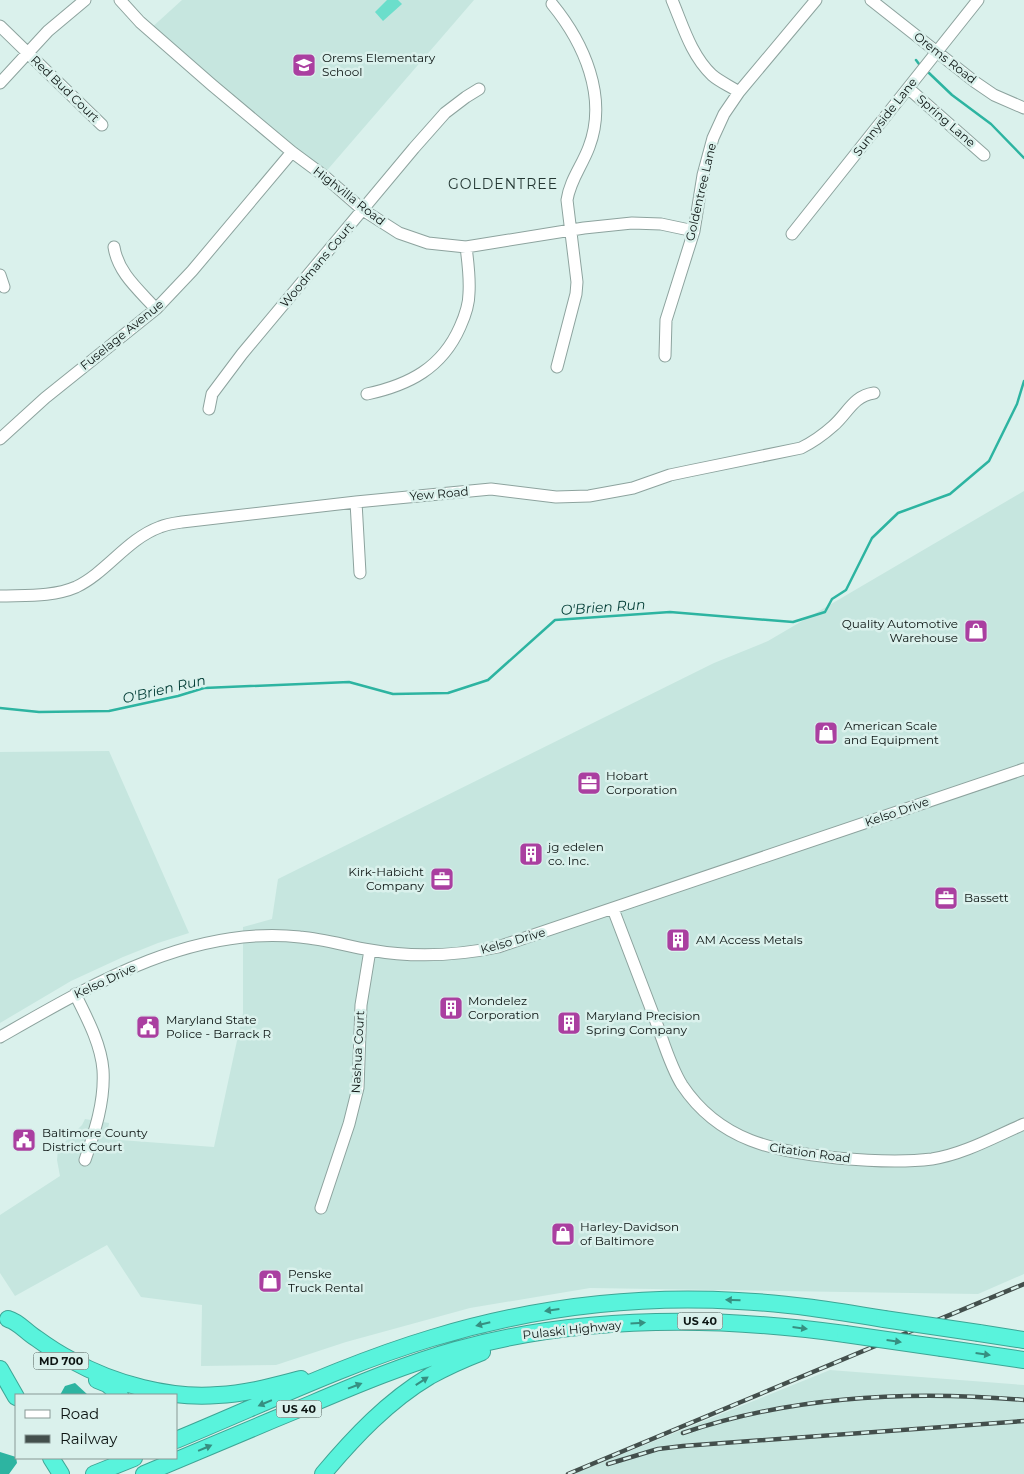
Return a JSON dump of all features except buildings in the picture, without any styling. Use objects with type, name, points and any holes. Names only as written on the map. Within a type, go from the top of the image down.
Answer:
[{"type":"highway","name":"Pulaski Highway","points":[[178,1439],[359,1364],[432,1338],[506,1318],[614,1302],[695,1299],[739,1300],[884,1318],[1024,1340]]},
{"type":"highway","points":[[323,1474],[375,1418],[428,1377],[451,1365],[530,1333],[530,1314]]},
{"type":"highway","name":"MD 700","points":[[119,1394],[107,1384],[53,1356],[35,1344],[8,1319],[14,1321],[56,1352],[91,1370],[125,1382],[170,1393],[204,1396],[238,1393],[359,1364]]},
{"type":"highway","name":"Pulaski Highway","points":[[178,1455],[402,1367],[456,1350],[530,1333],[606,1325],[694,1321],[771,1324],[1024,1360]]},
{"type":"highway","points":[[0,1369],[15,1395]]},
{"type":"highway","points":[[52,1459],[61,1474]]},
{"type":"highway","points":[[94,1474],[132,1459]]},
{"type":"highway","name":"Pulaski Highway","points":[[146,1468],[169,1459]]},
{"type":"street","points":[[0,83],[48,31],[85,0]]},
{"type":"street","name":"Highvilla Road","points":[[120,0],[161,41],[363,210],[399,233],[416,240],[444,246],[466,247],[572,230],[632,223],[661,224],[694,231]]},
{"type":"street","points":[[672,0],[697,56],[712,74],[739,92]]},
{"type":"street","name":"Goldentree Lane","points":[[665,356],[666,320],[694,231],[703,175],[713,138],[724,114],[739,92],[816,0]]},
{"type":"street","name":"Orems Road","points":[[871,0],[994,95],[1024,108]]},
{"type":"street","name":"Sunnyside Lane","points":[[792,234],[978,0]]},
{"type":"street","points":[[552,4],[574,34],[580,47],[591,73],[594,99],[593,126],[589,146],[568,192],[567,200],[577,273],[577,288],[557,367]]},
{"type":"street","name":"Red Bud Court","points":[[0,26],[102,125]]},
{"type":"street","name":"Spring Lane","points":[[908,88],[984,155]]},
{"type":"street","name":"Woodmans Court","points":[[209,408],[212,394],[236,360],[445,113],[479,89]]},
{"type":"street","name":"Fuselage Avenue","points":[[0,439],[45,398],[156,309],[192,271],[292,152]]},
{"type":"street","points":[[114,247],[116,260],[121,269],[156,309]]},
{"type":"street","points":[[367,394],[385,390],[424,372],[435,364],[449,348],[460,329],[468,307],[469,279],[466,247]]},
{"type":"street","points":[[0,275],[4,287]]},
{"type":"street","name":"Yew Road","points":[[0,596],[50,594],[75,587],[92,577],[140,538],[170,524],[356,502],[491,489],[556,497],[589,496],[634,488],[670,475],[801,448],[816,440],[834,425],[858,398],[874,393]]},
{"type":"street","points":[[356,502],[360,573]]},
{"type":"street","name":"Kelso Drive","points":[[0,1037],[75,994],[161,956],[185,948],[262,935],[300,936],[370,950],[419,956],[458,955],[475,952],[524,940],[1024,769]]},
{"type":"street","name":"Citation Road","points":[[613,909],[681,1084],[711,1119],[726,1129],[761,1145],[778,1149],[845,1158],[901,1162],[932,1159],[954,1154],[1024,1124]]},
{"type":"street","name":"Nashua Court","points":[[321,1208],[349,1124],[358,1088],[361,1004],[370,950]]},
{"type":"street","points":[[75,994],[92,1032],[103,1068],[101,1102],[96,1128],[85,1160]]},
{"type":"shaded area","name":"Orems Elementary School","points":[[182,0],[474,0],[323,175],[149,30]]},
{"type":"shaded area","points":[[387,0],[398,0],[402,4],[383,21],[375,12]]},
{"type":"shaded area","points":[[1024,491],[1024,1274],[978,1294],[590,1288],[470,1308],[346,1342],[276,1365],[201,1366],[202,1305],[141,1297],[107,1245],[15,1296],[0,1273],[0,1215],[60,1176],[57,1160],[58,1149],[82,1125],[85,1119],[109,1123],[107,1139],[214,1147],[243,1013],[243,927],[272,919],[278,879],[714,663],[768,641]]},
{"type":"shaded area","points":[[109,751],[189,933],[123,957],[71,981],[0,1023],[0,752]]},
{"type":"shaded area","points":[[830,1370],[1024,1385],[1024,1474],[573,1474]]},
{"type":"shaded area","points":[[75,1383],[87,1394],[61,1394],[65,1386]]},
{"type":"shaded area","points":[[0,1452],[15,1457],[17,1463],[9,1474],[0,1474]]},
{"type":"waterway","points":[[916,60],[919,64]]},
{"type":"waterway","points":[[929,73],[952,95],[991,124],[1024,158]]},
{"type":"waterway","name":"O'Brien Run","points":[[0,708],[39,712],[109,711],[178,696],[204,688],[349,682],[393,694],[448,693],[488,680],[555,620],[670,612],[793,622],[825,612],[832,599],[846,590],[872,538],[898,513],[950,494],[989,461],[1017,404],[1024,381]]},
{"type":"railway","points":[[568,1474],[1024,1284]]},
{"type":"railway","points":[[683,1433],[766,1411],[852,1399],[938,1396],[1024,1400]]},
{"type":"railway","points":[[608,1464],[658,1449],[683,1446],[1024,1421]]},
{"type":"place","name":"Orems Elementary School","points":[[304,65]]},
{"type":"place","name":"Quality Automotive Warehouse","points":[[976,631]]},
{"type":"place","name":"American Scale and Equipment","points":[[826,733]]},
{"type":"place","name":"Hobart Corporation","points":[[589,783]]},
{"type":"place","name":"jg edelen co. Inc.","points":[[531,854]]},
{"type":"place","name":"Kirk-Habicht Company","points":[[442,879]]},
{"type":"place","name":"Bassett","points":[[946,898]]},
{"type":"place","name":"AM Access Metals","points":[[678,940]]},
{"type":"place","name":"Mondelez Corporation","points":[[451,1008]]},
{"type":"place","name":"Maryland Precision Spring Company","points":[[569,1023]]},
{"type":"place","name":"Maryland State Police - Barrack R","points":[[148,1027]]},
{"type":"place","name":"Baltimore County District Court","points":[[24,1140]]},
{"type":"place","name":"Harley-Davidson of Baltimore","points":[[563,1234]]},
{"type":"place","name":"Penske Truck Rental","points":[[270,1281]]},
{"type":"district","name":"GOLDENTREE","points":[[503,184]]}]
